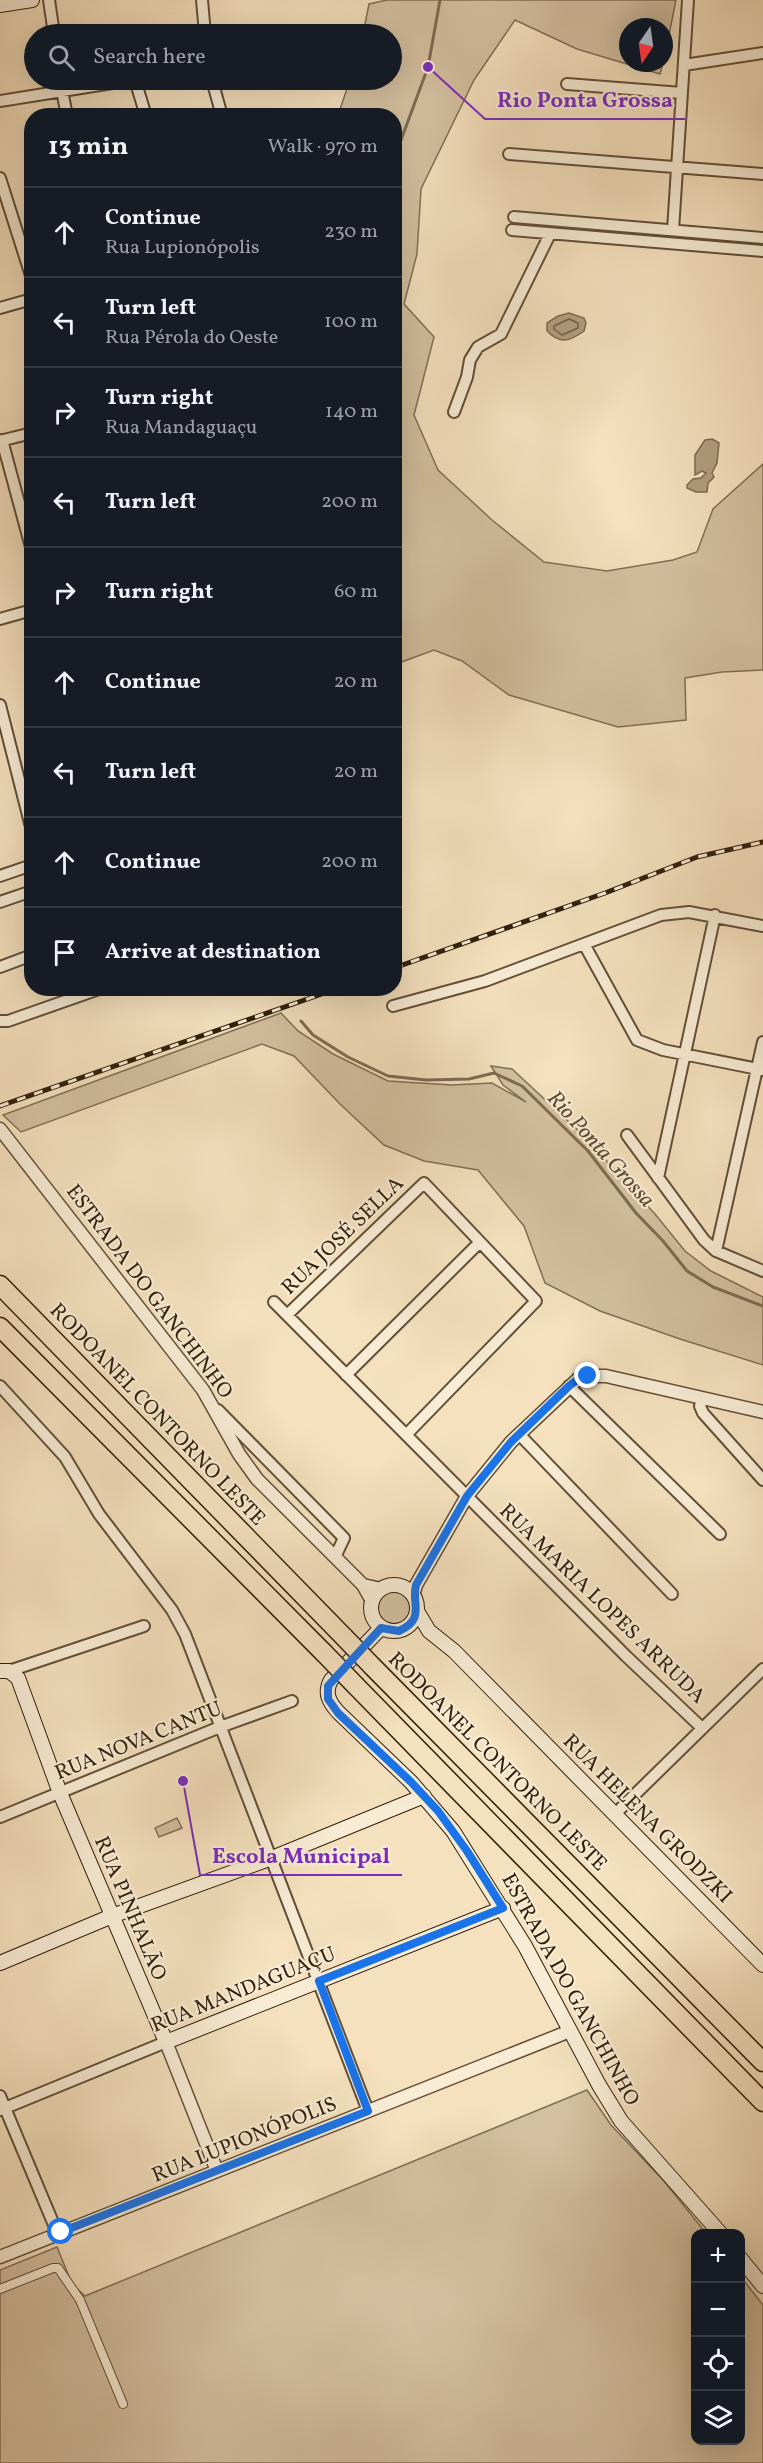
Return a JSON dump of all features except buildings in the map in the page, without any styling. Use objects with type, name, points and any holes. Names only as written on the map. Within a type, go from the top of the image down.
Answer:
[{"type":"highway","name":"RODOANEL CONTORNO LESTE","points":[[0,1285],[763,2062]]},
{"type":"highway","points":[[0,1327],[324,1653],[763,2102]]},
{"type":"main road","points":[[0,5],[32,0]]},
{"type":"main road","points":[[394,1585],[412,1590],[417,1611],[411,1624],[393,1631],[381,1628],[371,1614],[372,1601],[381,1589],[394,1585]]},
{"type":"main road","name":"RUA HELENA GRODZKI","points":[[417,1611],[429,1631],[454,1651],[763,1965]]},
{"type":"main road","name":"ESTRADA DO GANCHINHO","points":[[381,1628],[331,1680],[328,1686],[328,1699],[338,1713],[424,1796],[453,1831],[503,1908],[621,2121],[717,2229]]},
{"type":"main road","name":"RUA HELENA GRODZKI","points":[[405,1628],[425,1638],[503,1701]]},
{"type":"main road","name":"RUA PINHALÃO","points":[[3,1671],[18,1678],[60,1793],[166,2043]]},
{"type":"main road","points":[[0,1963],[112,1916],[272,1858],[424,1796]]},
{"type":"main road","name":"RUA MANDAGUAÇU","points":[[166,2043],[503,1908]]},
{"type":"main road","points":[[745,2263],[763,2286]]},
{"type":"street","points":[[49,0],[53,24]]},
{"type":"street","points":[[202,0],[204,24]]},
{"type":"street","points":[[673,230],[688,0]]},
{"type":"street","points":[[684,65],[763,53]]},
{"type":"street","points":[[567,84],[682,93]]},
{"type":"street","points":[[0,101],[68,90]]},
{"type":"street","points":[[137,90],[143,108]]},
{"type":"street","points":[[215,90],[220,108]]},
{"type":"street","points":[[62,91],[66,108]]},
{"type":"street","points":[[509,154],[763,174]]},
{"type":"street","points":[[0,178],[24,254]]},
{"type":"street","points":[[514,218],[763,238]]},
{"type":"street","points":[[512,230],[763,251]]},
{"type":"street","points":[[454,412],[467,377],[470,360],[478,347],[501,334],[550,234]]},
{"type":"street","points":[[0,308],[24,301]]},
{"type":"street","points":[[24,434],[1,440],[24,522]]},
{"type":"street","points":[[0,619],[24,612]]},
{"type":"street","points":[[0,705],[24,800]]},
{"type":"street","points":[[0,876],[24,868]]},
{"type":"street","points":[[0,902],[24,894]]},
{"type":"street","points":[[393,1006],[485,981],[661,915],[689,912],[715,915],[763,926]]},
{"type":"street","points":[[658,1178],[683,1054],[715,915]]},
{"type":"street","points":[[584,944],[637,1040],[663,1050],[760,1069]]},
{"type":"street","points":[[0,967],[24,959]]},
{"type":"street","points":[[0,1021],[8,1021],[79,996]]},
{"type":"street","points":[[716,1251],[760,1069],[763,1042]]},
{"type":"street","name":"ESTRADA DO GANCHINHO","points":[[0,1129],[214,1406],[239,1454],[257,1479],[363,1585],[372,1601]]},
{"type":"street","points":[[627,1135],[704,1240],[716,1251],[763,1271]]},
{"type":"street","name":"RUA JOSÉ SELLA","points":[[287,1315],[424,1183],[480,1242]]},
{"type":"street","points":[[346,1375],[480,1242],[536,1301],[406,1435]]},
{"type":"street","name":"RUA MARIA LOPES ARRUDA","points":[[274,1302],[626,1656],[702,1728]]},
{"type":"street","points":[[412,1590],[467,1496],[519,1434],[578,1379],[588,1376],[606,1376],[763,1412]]},
{"type":"street","points":[[0,1386],[65,1457],[99,1514],[172,1610],[185,1634],[368,2111]]},
{"type":"street","points":[[569,1386],[720,1534]]},
{"type":"street","points":[[702,1399],[700,1406],[703,1413],[763,1480]]},
{"type":"street","points":[[214,1406],[344,1538],[335,1557]]},
{"type":"street","points":[[519,1434],[672,1594]]},
{"type":"street","points":[[363,1585],[381,1589]]},
{"type":"street","points":[[3,1671],[144,1626]]},
{"type":"street","points":[[615,1814],[763,1669]]},
{"type":"street","name":"RUA NOVA CANTU","points":[[0,1818],[220,1727],[292,1701]]},
{"type":"street","name":"RUA LUPIONÓPOLIS","points":[[0,2257],[56,2231],[217,2171],[570,2031]]},
{"type":"street","name":"RUA MANDAGUAÇU","points":[[2,2109],[166,2043]]},
{"type":"street","name":"RUA PINHALÃO","points":[[166,2043],[217,2171]]},
{"type":"street","points":[[0,2096],[2,2109],[56,2231]]},
{"type":"street","points":[[0,2289],[57,2268],[80,2300],[123,2404]]},
{"type":"shaded area","points":[[387,0],[676,0],[672,18],[619,18],[619,62],[577,49],[515,20],[474,80],[421,189],[417,254],[404,304],[434,337],[414,415],[438,470],[492,520],[544,562],[607,571],[673,560],[697,552],[713,509],[763,464],[763,670],[722,672],[685,678],[686,720],[618,727],[509,695],[462,661],[434,650],[402,662],[402,108],[340,108],[347,90],[402,90],[402,24],[365,24],[369,4]]},
{"type":"shaded area","points":[[281,1013],[298,1031],[333,1054],[388,1081],[452,1085],[492,1083],[526,1102],[503,1085],[491,1066],[512,1069],[582,1134],[655,1214],[685,1251],[711,1271],[763,1297],[763,1365],[600,1311],[545,1283],[524,1226],[478,1170],[424,1161],[384,1145],[294,1056],[262,1044],[21,1132],[3,1115]]},
{"type":"shaded area","points":[[394,1590],[407,1595],[412,1608],[407,1621],[394,1626],[381,1621],[376,1608],[381,1595]]},
{"type":"shaded area","points":[[177,1818],[182,1828],[159,1837],[155,1828]]},
{"type":"shaded area","points":[[587,2090],[611,2125],[663,2180],[703,2229],[691,2229],[691,2445],[745,2445],[745,2282],[763,2305],[763,2463],[0,2463],[0,2270],[57,2247],[72,2284],[85,2296]]},
{"type":"water","points":[[569,313],[584,318],[586,323],[584,331],[569,339],[560,340],[547,331],[547,323],[558,316]]},
{"type":"water","points":[[712,439],[719,443],[717,463],[712,473],[714,477],[708,483],[707,492],[696,492],[687,488],[687,485],[693,479],[701,478],[706,473],[702,471],[695,475],[695,455],[705,440]]},
{"type":"waterway","name":"Rio Ponta Grossa","points":[[402,137],[428,67],[440,0]]},
{"type":"waterway","name":"Rio Ponta Grossa","points":[[301,1021],[313,1035],[348,1057],[388,1076],[426,1080],[469,1079],[494,1073],[522,1086],[588,1151],[636,1213],[687,1271],[713,1287],[763,1306]]},
{"type":"railway","points":[[402,965],[605,893],[697,857],[763,842]]},
{"type":"railway","points":[[0,1106],[316,996]]},
{"type":"place","name":"Rio Ponta Grossa","points":[[428,67]]},
{"type":"place","name":"Escola Municipal","points":[[183,1781]]},
{"type":"route","points":[[61,2232],[368,2111],[319,1981],[503,1908],[467,1851],[438,1811],[411,1782],[338,1713],[328,1699],[328,1686],[331,1680],[381,1628],[399,1631],[411,1624],[417,1611],[416,1600],[413,1596],[416,1585],[467,1496],[511,1442],[569,1386],[578,1379],[588,1376]]}]
